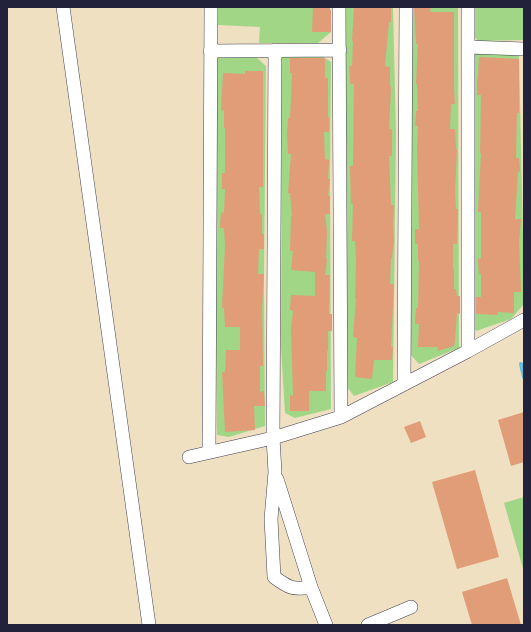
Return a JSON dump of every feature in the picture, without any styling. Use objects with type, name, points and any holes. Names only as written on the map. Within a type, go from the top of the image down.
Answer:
[{"type":"street","points":[[64,7],[88,191],[138,536],[149,625]]},
{"type":"street","points":[[209,451],[211,7]]},
{"type":"street","points":[[339,7],[341,417]]},
{"type":"street","points":[[404,384],[406,7]]},
{"type":"street","points":[[468,7],[468,351]]},
{"type":"street","points":[[468,48],[524,49]]},
{"type":"street","points":[[275,50],[273,438],[275,472],[271,519],[274,577],[285,586],[298,589],[311,587]]},
{"type":"street","points":[[210,51],[340,50]]},
{"type":"street","points":[[189,457],[209,451],[273,438],[341,417],[524,320]]},
{"type":"street","points":[[275,472],[311,587],[326,625]]},
{"type":"street","points":[[368,625],[396,620],[411,607]]},
{"type":"green space","points":[[218,7],[330,7],[331,32],[318,43],[259,43],[260,27],[218,25]]},
{"type":"green space","points":[[342,7],[393,7],[396,134],[393,382],[354,396],[347,387]]},
{"type":"green space","points":[[411,7],[458,7],[459,348],[419,364],[410,354]]},
{"type":"green space","points":[[473,7],[524,7],[524,40],[478,41],[472,34]]},
{"type":"green space","points":[[471,53],[519,55],[524,283],[524,304],[511,319],[476,331],[471,320]]},
{"type":"green space","points":[[319,54],[331,62],[331,409],[295,418],[285,413],[281,347],[282,55]]},
{"type":"green space","points":[[216,57],[256,57],[266,66],[264,279],[265,426],[229,437],[217,435],[214,82]]},
{"type":"green space","points":[[524,497],[524,572],[504,503]]},
{"type":"building","points":[[313,7],[330,7],[331,32],[312,32]]},
{"type":"building","points":[[354,7],[391,7],[391,22],[389,22],[385,66],[390,67],[391,87],[389,129],[392,129],[392,156],[389,156],[391,205],[394,205],[394,240],[391,258],[390,284],[394,284],[391,347],[393,347],[392,360],[374,360],[372,379],[355,377],[357,338],[353,337],[356,299],[356,260],[355,241],[352,241],[353,204],[351,204],[350,166],[353,166],[354,84],[350,84],[349,66],[352,66]]},
{"type":"building","points":[[414,7],[431,7],[430,12],[454,12],[455,104],[451,104],[450,129],[455,129],[457,149],[455,191],[456,209],[458,209],[457,244],[453,244],[453,269],[454,289],[456,289],[457,296],[460,296],[460,314],[457,313],[454,346],[437,351],[438,347],[418,347],[419,324],[415,324],[416,308],[418,308],[419,261],[418,244],[415,244],[415,229],[419,229],[417,149],[418,126],[415,126],[416,111],[418,111],[416,84],[418,44],[416,44]]},
{"type":"building","points":[[479,57],[519,59],[519,113],[517,113],[516,158],[519,158],[520,171],[518,172],[515,219],[521,219],[519,242],[521,292],[514,292],[514,313],[498,312],[498,315],[476,314],[476,297],[481,297],[481,274],[479,274],[478,259],[481,258],[481,212],[478,212],[481,153],[481,95],[477,95]]},
{"type":"building","points":[[290,58],[325,58],[325,78],[328,78],[329,132],[324,132],[325,159],[329,160],[328,179],[330,179],[328,196],[330,196],[330,214],[325,214],[327,259],[325,275],[330,275],[329,314],[332,314],[332,331],[328,331],[326,391],[309,391],[309,411],[290,411],[290,395],[293,396],[291,329],[293,311],[290,310],[291,295],[315,296],[315,272],[291,270],[293,251],[290,251],[292,216],[290,193],[288,193],[291,154],[288,154],[287,134],[288,118],[290,118],[292,73],[290,73]]},
{"type":"building","points":[[245,71],[263,71],[263,187],[259,187],[260,214],[262,215],[262,234],[264,234],[264,249],[259,249],[258,274],[264,274],[262,308],[263,366],[260,366],[260,392],[264,391],[265,406],[254,406],[255,430],[225,432],[222,372],[225,372],[226,350],[240,350],[240,327],[225,327],[224,308],[222,308],[225,245],[224,228],[220,228],[221,212],[224,213],[225,189],[222,189],[222,173],[225,173],[224,111],[221,110],[223,73],[245,74]]},
{"type":"building","points":[[524,412],[524,462],[511,466],[498,420]]},
{"type":"building","points":[[420,421],[426,437],[411,443],[404,427]]},
{"type":"building","points":[[475,470],[499,557],[457,569],[432,482]]},
{"type":"building","points":[[507,578],[521,625],[472,625],[462,592]]},
{"type":"waterway","points":[[521,364],[524,377]]}]
